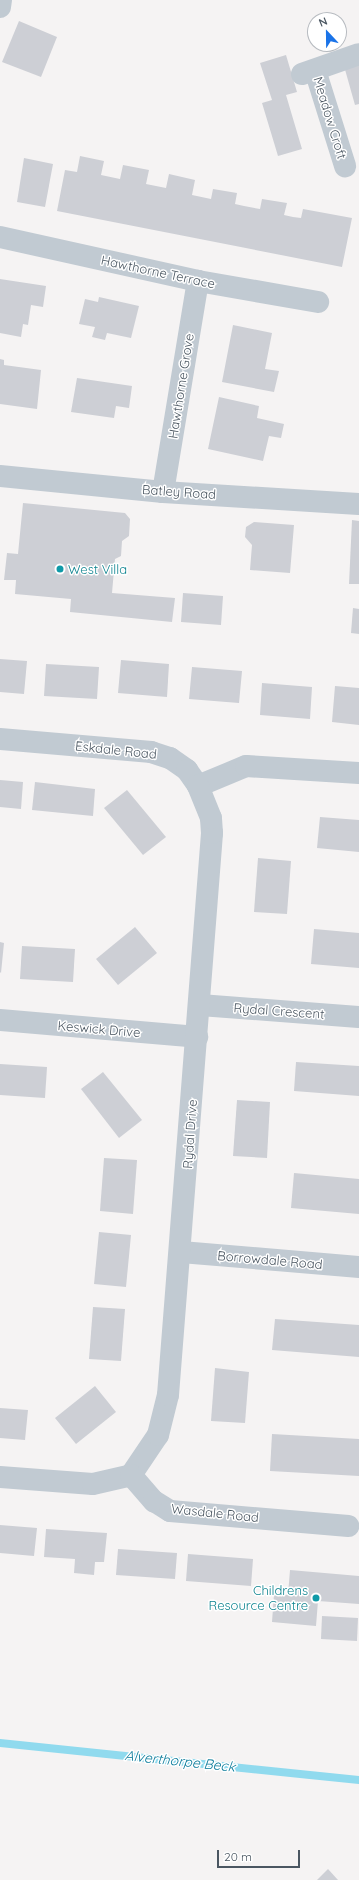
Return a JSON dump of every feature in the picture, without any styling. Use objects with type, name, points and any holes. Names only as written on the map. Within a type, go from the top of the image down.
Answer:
[{"type":"street","points":[[0,7],[1,0]]},
{"type":"street","name":"Meadow Croft","points":[[345,166],[308,72],[359,54]]},
{"type":"street","name":"Hawthorne Terrace","points":[[0,237],[198,281],[318,302]]},
{"type":"street","name":"Hawthorne Grove","points":[[164,492],[198,281]]},
{"type":"street","name":"Batley Road","points":[[0,476],[164,492],[359,504]]},
{"type":"street","name":"Eskdale Road","points":[[0,739],[151,752],[170,758],[187,770],[198,786]]},
{"type":"street","points":[[198,786],[246,766],[359,773]]},
{"type":"street","name":"Rydal Drive","points":[[131,1475],[158,1435],[164,1413],[181,1252],[212,833],[211,818],[198,786]]},
{"type":"street","name":"Rydal Crescent","points":[[200,1005],[359,1017]]},
{"type":"street","name":"Keswick Drive","points":[[0,1020],[197,1037]]},
{"type":"street","name":"Borrowdale Road","points":[[181,1252],[359,1267]]},
{"type":"street","points":[[0,1478],[93,1484],[111,1482],[131,1475]]},
{"type":"street","name":"Wasdale Road","points":[[131,1475],[154,1501],[170,1511],[348,1526]]},
{"type":"building","points":[[19,21],[57,37],[41,77],[2,62]]},
{"type":"building","points":[[286,55],[297,92],[286,95],[302,149],[278,156],[262,103],[272,100],[260,63]]},
{"type":"building","points":[[359,61],[359,104],[355,105],[344,66]]},
{"type":"building","points":[[80,156],[104,161],[101,175],[120,179],[123,165],[149,170],[146,184],[166,188],[169,174],[195,180],[192,195],[211,199],[213,189],[237,193],[235,204],[244,206],[260,209],[262,199],[287,203],[284,215],[293,217],[301,218],[303,209],[352,218],[342,267],[57,211],[65,170],[77,172]]},
{"type":"building","points":[[24,158],[53,164],[45,207],[17,202]]},
{"type":"building","points":[[0,279],[46,286],[43,307],[31,305],[28,325],[23,324],[21,337],[0,333]]},
{"type":"building","points":[[99,297],[139,306],[131,338],[107,333],[105,340],[92,337],[95,327],[79,324],[85,299],[98,302]]},
{"type":"building","points":[[233,325],[272,333],[265,369],[279,371],[274,392],[222,382]]},
{"type":"building","points":[[0,359],[4,360],[4,365],[41,370],[37,409],[0,404]]},
{"type":"building","points":[[77,378],[132,386],[129,408],[116,406],[114,418],[71,412]]},
{"type":"building","points":[[219,397],[259,406],[257,418],[284,424],[281,438],[269,436],[263,461],[208,449]]},
{"type":"building","name":"West Villa","points":[[23,503],[125,513],[130,519],[129,536],[122,541],[121,556],[115,559],[112,593],[175,598],[172,622],[70,612],[71,599],[15,594],[16,580],[4,580],[7,553],[18,554]]},
{"type":"building","points":[[352,520],[359,521],[359,584],[349,584]]},
{"type":"building","points":[[254,522],[294,525],[290,573],[250,570],[252,545],[245,537],[246,527]]},
{"type":"building","points":[[183,593],[223,596],[221,625],[181,622]]},
{"type":"building","points":[[353,608],[359,609],[359,634],[351,633]]},
{"type":"building","points":[[0,659],[27,661],[24,694],[0,692]]},
{"type":"building","points":[[121,660],[169,664],[167,697],[118,693]]},
{"type":"building","points":[[46,664],[99,667],[97,699],[44,696]]},
{"type":"building","points":[[192,667],[242,671],[239,703],[189,699]]},
{"type":"building","points":[[262,683],[312,687],[310,719],[260,715]]},
{"type":"building","points":[[335,686],[359,688],[359,725],[332,722]]},
{"type":"building","points":[[0,780],[23,782],[21,809],[0,807]]},
{"type":"building","points":[[35,782],[95,789],[93,816],[32,810]]},
{"type":"building","points":[[127,790],[166,837],[143,855],[104,808]]},
{"type":"building","points":[[320,817],[359,820],[359,852],[317,848]]},
{"type":"building","points":[[258,858],[291,861],[287,914],[254,912]]},
{"type":"building","points":[[135,927],[157,953],[118,985],[96,959]]},
{"type":"building","points":[[314,929],[359,933],[359,968],[311,964]]},
{"type":"building","points":[[0,942],[4,943],[1,973],[0,972]]},
{"type":"building","points":[[22,946],[75,949],[73,982],[20,979]]},
{"type":"building","points":[[296,1062],[359,1066],[359,1096],[294,1091]]},
{"type":"building","points":[[0,1064],[47,1067],[45,1098],[0,1095]]},
{"type":"building","points":[[103,1072],[142,1120],[119,1138],[81,1089]]},
{"type":"building","points":[[237,1100],[270,1102],[267,1158],[233,1156]]},
{"type":"building","points":[[104,1158],[137,1160],[133,1214],[100,1211]]},
{"type":"building","points":[[294,1173],[359,1179],[359,1214],[291,1208]]},
{"type":"building","points":[[99,1232],[131,1235],[126,1287],[94,1284]]},
{"type":"building","points":[[93,1307],[125,1309],[121,1361],[89,1359]]},
{"type":"building","points":[[275,1319],[359,1325],[359,1357],[272,1350]]},
{"type":"building","points":[[215,1368],[249,1372],[245,1423],[211,1421]]},
{"type":"building","points":[[95,1386],[116,1412],[76,1444],[55,1418]]},
{"type":"building","points":[[0,1408],[28,1410],[25,1440],[0,1438]]},
{"type":"building","points":[[272,1434],[359,1439],[359,1476],[270,1471]]},
{"type":"building","points":[[0,1525],[37,1528],[34,1556],[0,1553]]},
{"type":"building","points":[[46,1529],[107,1533],[104,1562],[95,1562],[94,1575],[74,1573],[75,1559],[44,1557]]},
{"type":"building","points":[[118,1549],[177,1553],[175,1579],[116,1575]]},
{"type":"building","points":[[188,1554],[253,1559],[251,1586],[186,1581]]},
{"type":"building","name":"Childrens Resource Centre","points":[[290,1570],[359,1576],[359,1604],[318,1601],[316,1626],[272,1622],[274,1594],[288,1595]]},
{"type":"building","points":[[322,1616],[358,1618],[357,1641],[321,1639]]},
{"type":"building","points":[[328,1869],[338,1880],[317,1880]]},
{"type":"waterway","name":"Alverthorpe Beck","points":[[0,1743],[359,1780]]},
{"type":"place","name":"West Villa","points":[[60,569]]},
{"type":"place","name":"Childrens Resource Centre","points":[[316,1598]]}]
